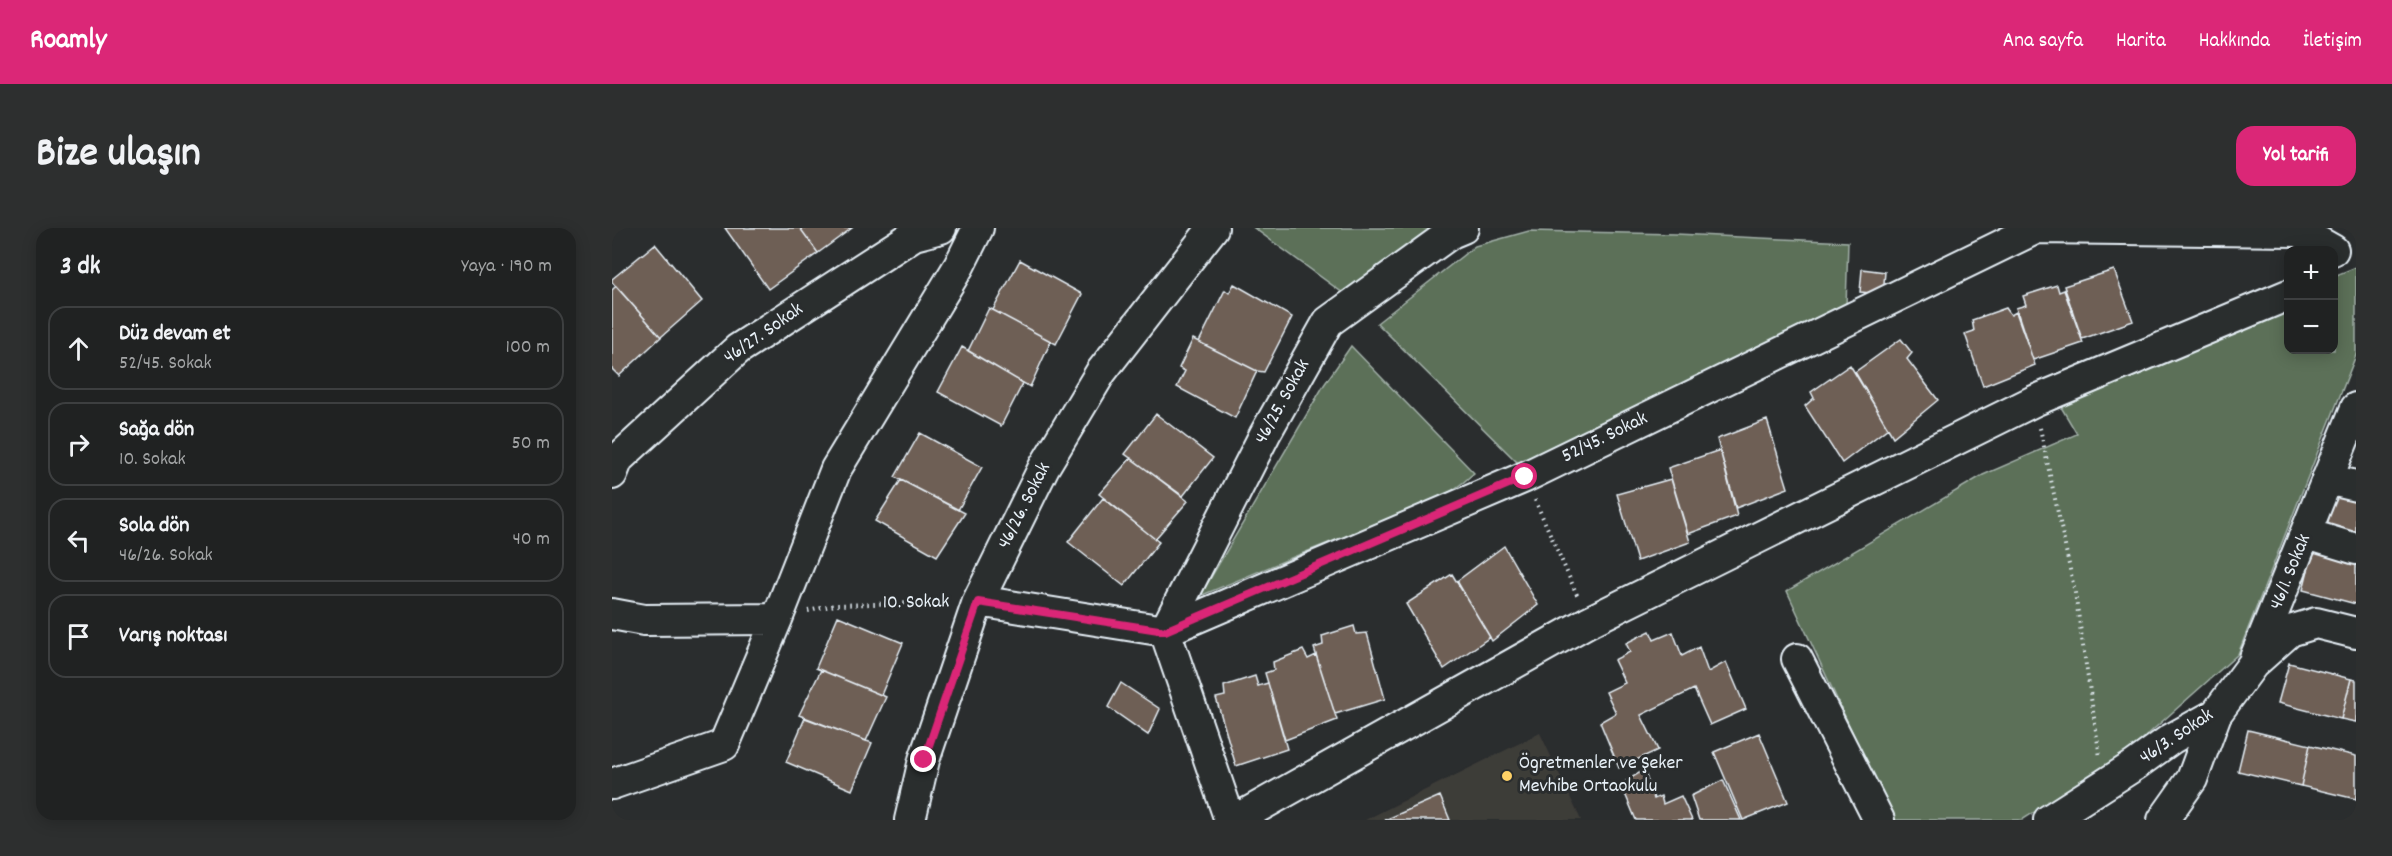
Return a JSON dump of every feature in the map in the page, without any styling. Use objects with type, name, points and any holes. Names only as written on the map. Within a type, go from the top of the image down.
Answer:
[{"type":"street","name":"46/27. Sokak","points":[[612,474],[618,459],[738,349],[914,235],[941,228]]},
{"type":"street","points":[[612,784],[724,745],[836,469],[959,266],[978,228]]},
{"type":"street","name":"46/26. Sokak","points":[[910,820],[924,760],[978,602],[1044,467],[1101,372],[1211,228]]},
{"type":"street","points":[[2036,228],[2299,231],[2330,246]]},
{"type":"street","name":"52/45. Sokak","points":[[1165,631],[1525,477],[2036,228]]},
{"type":"street","name":"46/25. Sokak","points":[[1165,631],[1265,434],[1328,322],[1455,230]]},
{"type":"street","points":[[1235,820],[1588,622],[2034,401],[2284,297]]},
{"type":"street","name":"46/1. Sokak","points":[[2253,664],[2355,413]]},
{"type":"street","points":[[2327,479],[2356,486]]},
{"type":"street","points":[[2307,534],[2356,549]]},
{"type":"street","name":"10. Sokak","points":[[978,602],[1165,631]]},
{"type":"street","points":[[612,614],[644,620],[777,619]]},
{"type":"street","name":"46/3. Sokak","points":[[2049,820],[2105,785],[2170,739],[2216,714],[2253,664],[2290,631],[2316,623],[2356,633]]},
{"type":"street","points":[[1165,631],[1230,820]]},
{"type":"street","points":[[1797,659],[1879,820]]},
{"type":"street","points":[[2163,820],[2192,779],[2216,714]]},
{"type":"path","points":[[2034,401],[2075,593],[2105,785]]},
{"type":"path","points":[[1525,477],[1588,622]]},
{"type":"path","name":"10. Sokak","points":[[777,619],[835,605],[978,602]]},
{"type":"shaded area","name":"Ögretmenler ve Şeker Mevhibe Ortaokulu","points":[[1540,733],[1581,820],[1365,820]]},
{"type":"green space","points":[[1254,228],[1436,228],[1343,293]]},
{"type":"green space","points":[[1529,231],[1676,234],[1848,242],[1846,306],[1519,464],[1377,323],[1475,246]]},
{"type":"green space","points":[[2356,267],[2356,355],[2238,654],[2128,752],[2022,820],[1893,820],[1787,591],[1983,475],[2077,434],[2061,407],[2284,300],[2284,354],[2338,354],[2338,274]]},
{"type":"green space","points":[[1351,346],[1474,473],[1443,496],[1409,513],[1200,596],[1324,385]]},
{"type":"building","points":[[725,228],[800,228],[818,253],[768,289]]},
{"type":"building","points":[[800,228],[852,228],[818,253]]},
{"type":"building","points":[[655,244],[702,301],[661,337],[612,282],[612,279]]},
{"type":"building","points":[[1020,260],[1082,294],[1056,344],[993,310]]},
{"type":"building","points":[[1862,269],[1885,272],[1883,294],[1860,292]]},
{"type":"building","points":[[2114,270],[2133,321],[2082,339],[2064,286]]},
{"type":"building","points":[[1234,284],[1292,317],[1264,372],[1257,371],[1199,342],[1225,290],[1229,293]]},
{"type":"building","points":[[2057,285],[2059,292],[2064,290],[2083,343],[2033,360],[2016,308],[2026,305],[2023,296]]},
{"type":"building","points":[[616,286],[661,337],[619,376],[612,369],[612,290]]},
{"type":"building","points":[[989,308],[1051,341],[1030,387],[968,351]]},
{"type":"building","points":[[2006,308],[2011,315],[2016,312],[2035,365],[1983,386],[1965,334],[1974,331],[1972,320]]},
{"type":"building","points":[[1193,339],[1257,371],[1235,418],[1177,387],[1185,371],[1179,368]]},
{"type":"building","points":[[1901,339],[1912,353],[1907,359],[1938,400],[1893,437],[1855,372]]},
{"type":"building","points":[[962,347],[1023,383],[1001,426],[938,392]]},
{"type":"building","points":[[1850,365],[1888,428],[1842,463],[1805,406],[1814,398],[1811,392]]},
{"type":"building","points":[[1156,414],[1213,458],[1183,496],[1125,454]]},
{"type":"building","points":[[1767,420],[1788,488],[1736,508],[1717,439]]},
{"type":"building","points":[[920,433],[982,467],[958,510],[895,477]]},
{"type":"building","points":[[1720,450],[1737,516],[1688,534],[1668,468]]},
{"type":"building","points":[[1131,458],[1188,501],[1155,539],[1099,494]]},
{"type":"building","points":[[1671,479],[1690,542],[1637,561],[1617,494]]},
{"type":"building","points":[[901,480],[965,513],[937,556],[875,521]]},
{"type":"building","points":[[2335,493],[2356,499],[2356,542],[2325,533]]},
{"type":"building","points":[[1103,498],[1159,542],[1124,586],[1068,542]]},
{"type":"building","points":[[1504,546],[1538,605],[1492,641],[1457,581]]},
{"type":"building","points":[[2313,550],[2356,562],[2356,604],[2303,590]]},
{"type":"building","points":[[1452,574],[1490,637],[1444,669],[1406,604]]},
{"type":"building","points":[[838,616],[903,643],[881,695],[816,668]]},
{"type":"building","points":[[1354,626],[1356,634],[1367,633],[1385,699],[1335,714],[1314,648],[1323,645],[1322,636]]},
{"type":"building","points":[[1650,631],[1654,640],[1673,632],[1682,656],[1699,647],[1708,672],[1726,662],[1746,709],[1710,725],[1694,689],[1641,715],[1658,750],[1619,768],[1600,722],[1616,713],[1606,692],[1625,683],[1614,660],[1630,652],[1626,643]]},
{"type":"building","points":[[1303,650],[1308,659],[1316,655],[1337,720],[1285,740],[1265,673],[1274,670],[1273,662]]},
{"type":"building","points":[[2289,663],[2351,679],[2341,719],[2278,703]]},
{"type":"building","points":[[821,670],[886,697],[866,741],[799,715]]},
{"type":"building","points":[[1255,676],[1258,686],[1268,683],[1287,749],[1236,766],[1216,698],[1225,696],[1224,686]]},
{"type":"building","points":[[2351,679],[2356,680],[2356,722],[2341,719]]},
{"type":"building","points":[[1121,683],[1160,709],[1148,735],[1108,707]]},
{"type":"building","points":[[805,718],[872,743],[852,790],[786,762]]},
{"type":"building","points":[[2248,730],[2310,745],[2301,786],[2238,771]]},
{"type":"building","points":[[1759,733],[1788,802],[1743,820],[1714,752]]},
{"type":"building","points":[[2310,745],[2356,756],[2356,799],[2301,786]]},
{"type":"building","points":[[1644,770],[1654,799],[1661,796],[1663,804],[1681,796],[1692,820],[1636,820],[1621,784]]},
{"type":"building","points":[[1723,780],[1741,820],[1699,820],[1691,796]]},
{"type":"building","points":[[1440,796],[1450,820],[1385,820]]},
{"type":"place","name":"Ögretmenler ve Şeker Mevhibe Ortaokulu","points":[[1507,776]]},
{"type":"route","points":[[924,760],[978,602],[1165,631],[1525,477]]}]
